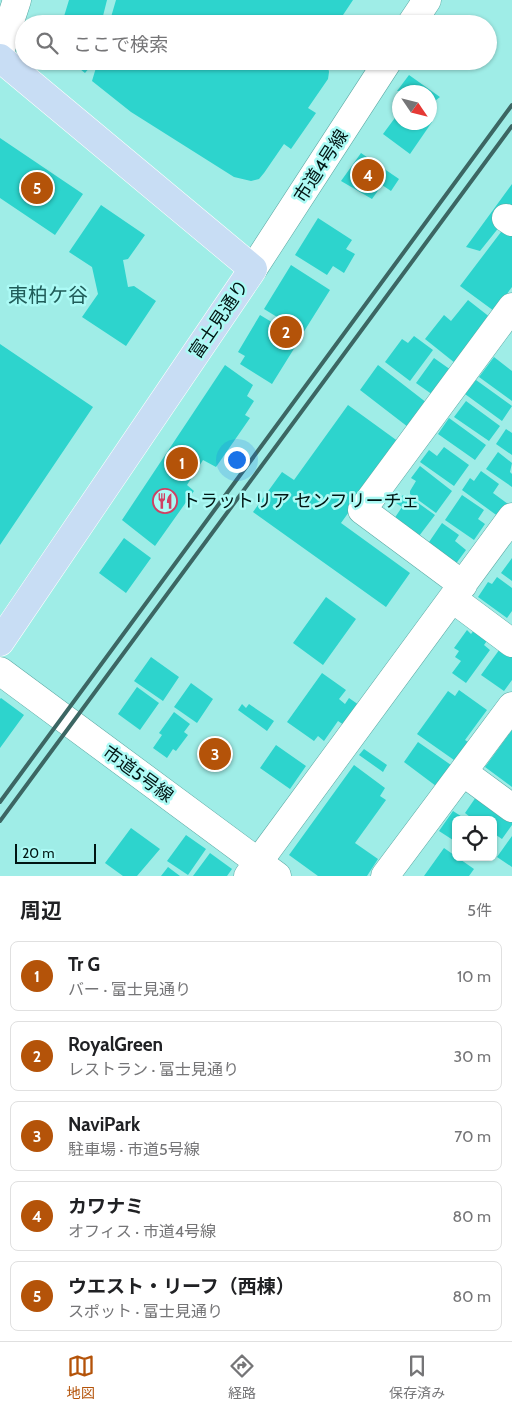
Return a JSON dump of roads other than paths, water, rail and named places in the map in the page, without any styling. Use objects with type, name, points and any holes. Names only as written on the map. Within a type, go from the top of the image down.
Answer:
[{"type":"main road","name":"富士見通り","points":[[0,58],[253,269],[0,642]]},
{"type":"street","points":[[0,52],[17,0]]},
{"type":"street","points":[[418,15],[427,0]]},
{"type":"street","name":"市道4号線","points":[[253,269],[382,70]]},
{"type":"street","points":[[512,308],[362,510],[458,592],[512,643]]},
{"type":"street","points":[[261,871],[512,517]]},
{"type":"street","name":"市道5号線","points":[[0,671],[261,871]]},
{"type":"street","points":[[385,876],[512,706]]},
{"type":"street","points":[[463,772],[512,808]]},
{"type":"railway","points":[[0,802],[512,105]]},
{"type":"railway","points":[[0,821],[512,126]]},
{"type":"place","name":"カワナミ","points":[[368,175]]},
{"type":"place","name":"ウエスト・リーフ（西棟）","points":[[37,188]]},
{"type":"place","name":"RoyalGreen","points":[[286,332]]},
{"type":"place","name":"Tr G","points":[[182,463]]},
{"type":"place","name":"トラットリア センフリーチェ","points":[[165,501]]},
{"type":"place","name":"NaviPark","points":[[215,754]]},
{"type":"district","name":"東柏ケ谷","points":[[48,295]]}]
